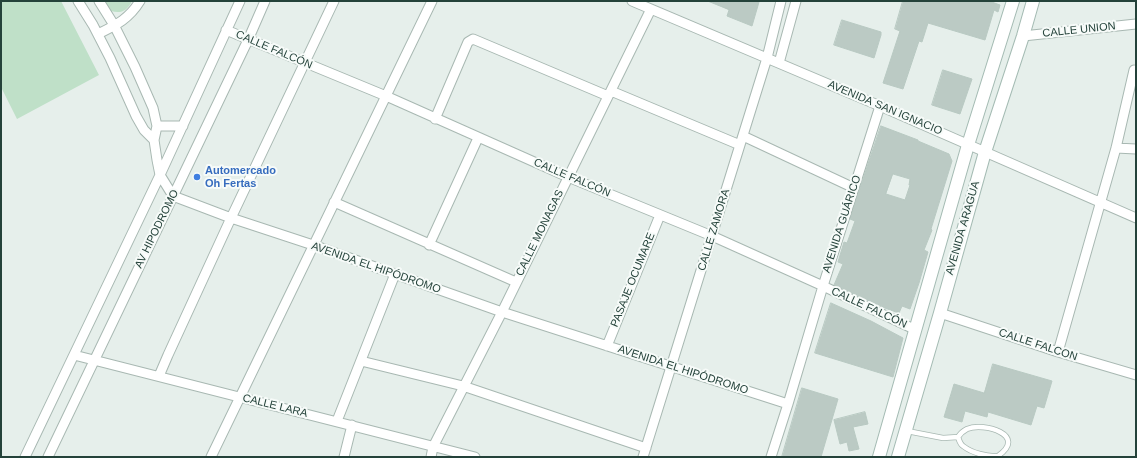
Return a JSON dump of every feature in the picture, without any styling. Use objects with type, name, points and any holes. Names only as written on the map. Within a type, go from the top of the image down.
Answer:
[{"type":"street","points":[[78,1],[98,34],[136,116],[144,130],[154,140]]},
{"type":"street","points":[[99,1],[114,25],[153,108],[157,126],[154,140],[160,175],[174,196]]},
{"type":"street","points":[[98,34],[130,15],[140,1]]},
{"type":"street","name":"AV HIPODROMO","points":[[25,457],[160,175],[240,1]]},
{"type":"street","name":"AV HIPODROMO","points":[[48,457],[174,196],[265,1]]},
{"type":"street","points":[[159,376],[231,218],[334,1]]},
{"type":"street","name":"AVENIDA SAN IGNACIO","points":[[632,1],[880,106],[1136,218]]},
{"type":"street","name":"CALLE ZAMORA","points":[[645,453],[767,58],[781,1]]},
{"type":"street","points":[[779,63],[796,1]]},
{"type":"street","name":"AVENIDA ARAGUA","points":[[879,457],[968,145],[1013,1]]},
{"type":"street","name":"AVENIDA ARAGUA","points":[[898,457],[985,152],[1033,1]]},
{"type":"street","points":[[211,457],[430,2]]},
{"type":"street","name":"CALLE MONAGAS","points":[[431,457],[433,447],[502,312],[651,9]]},
{"type":"street","name":"CALLE UNION","points":[[1023,36],[1136,24]]},
{"type":"street","name":"CALLE FALCÓN","points":[[226,30],[386,96],[568,177],[712,236],[916,330]]},
{"type":"street","points":[[435,119],[468,42],[473,39],[610,93],[742,140],[854,188]]},
{"type":"street","points":[[1058,352],[1116,148],[1134,70]]},
{"type":"street","name":"AVENIDA GUÁRICO","points":[[771,457],[822,286],[880,106]]},
{"type":"street","points":[[157,126],[183,126]]},
{"type":"street","points":[[429,245],[478,138]]},
{"type":"street","points":[[1116,148],[1136,149]]},
{"type":"street","name":"AVENIDA EL HIPÓDROMO","points":[[174,196],[231,218],[313,245],[502,312],[788,404]]},
{"type":"street","points":[[334,202],[516,282]]},
{"type":"street","name":"PASAJE OCUMARE","points":[[607,346],[660,215]]},
{"type":"street","points":[[337,421],[395,274]]},
{"type":"street","name":"CALLE FALCON","points":[[940,313],[1058,352],[1136,375]]},
{"type":"street","name":"CALLE LARA","points":[[74,355],[475,457]]},
{"type":"street","points":[[361,362],[463,386],[645,453]]},
{"type":"street","points":[[344,457],[352,425]]},
{"type":"lane","points":[[905,431],[943,438],[958,437],[968,428],[983,427],[997,430],[1005,434],[1008,439],[1008,445],[998,456],[990,457],[967,449],[961,445],[958,437]]},
{"type":"green space","points":[[1,1],[61,1],[99,75],[17,119],[1,87]]},
{"type":"green space","points":[[104,1],[132,1],[126,9],[118,12],[111,11]]},
{"type":"building","points":[[708,1],[759,2],[752,26],[727,16],[729,10]]},
{"type":"building","points":[[903,1],[989,1],[1000,5],[998,12],[994,10],[985,40],[928,23],[922,42],[919,41],[903,89],[883,83],[900,31],[895,29]]},
{"type":"building","points":[[842,20],[881,32],[874,58],[834,45]]},
{"type":"building","points":[[943,70],[972,79],[960,114],[932,105]]},
{"type":"building","points":[[881,126],[949,154],[952,161],[931,229],[932,230],[924,250],[928,252],[910,309],[902,306],[899,313],[882,307],[834,285],[843,264],[838,262],[844,242],[847,243],[855,221],[850,219]],"holes":[[[893,174],[910,179],[910,185],[905,200],[886,194]]]},
{"type":"building","points":[[831,303],[871,321],[903,338],[893,377],[815,353]]},
{"type":"building","points":[[993,364],[1052,381],[1044,408],[1037,406],[1031,425],[988,412],[987,417],[965,411],[962,422],[944,417],[954,384],[984,393]]},
{"type":"building","points":[[802,388],[838,399],[821,457],[782,457]]},
{"type":"building","points":[[865,412],[868,424],[853,427],[859,449],[849,451],[847,442],[840,444],[834,420]]},
{"type":"place","name":"Automercado Oh Fertas","points":[[197,177]]}]
